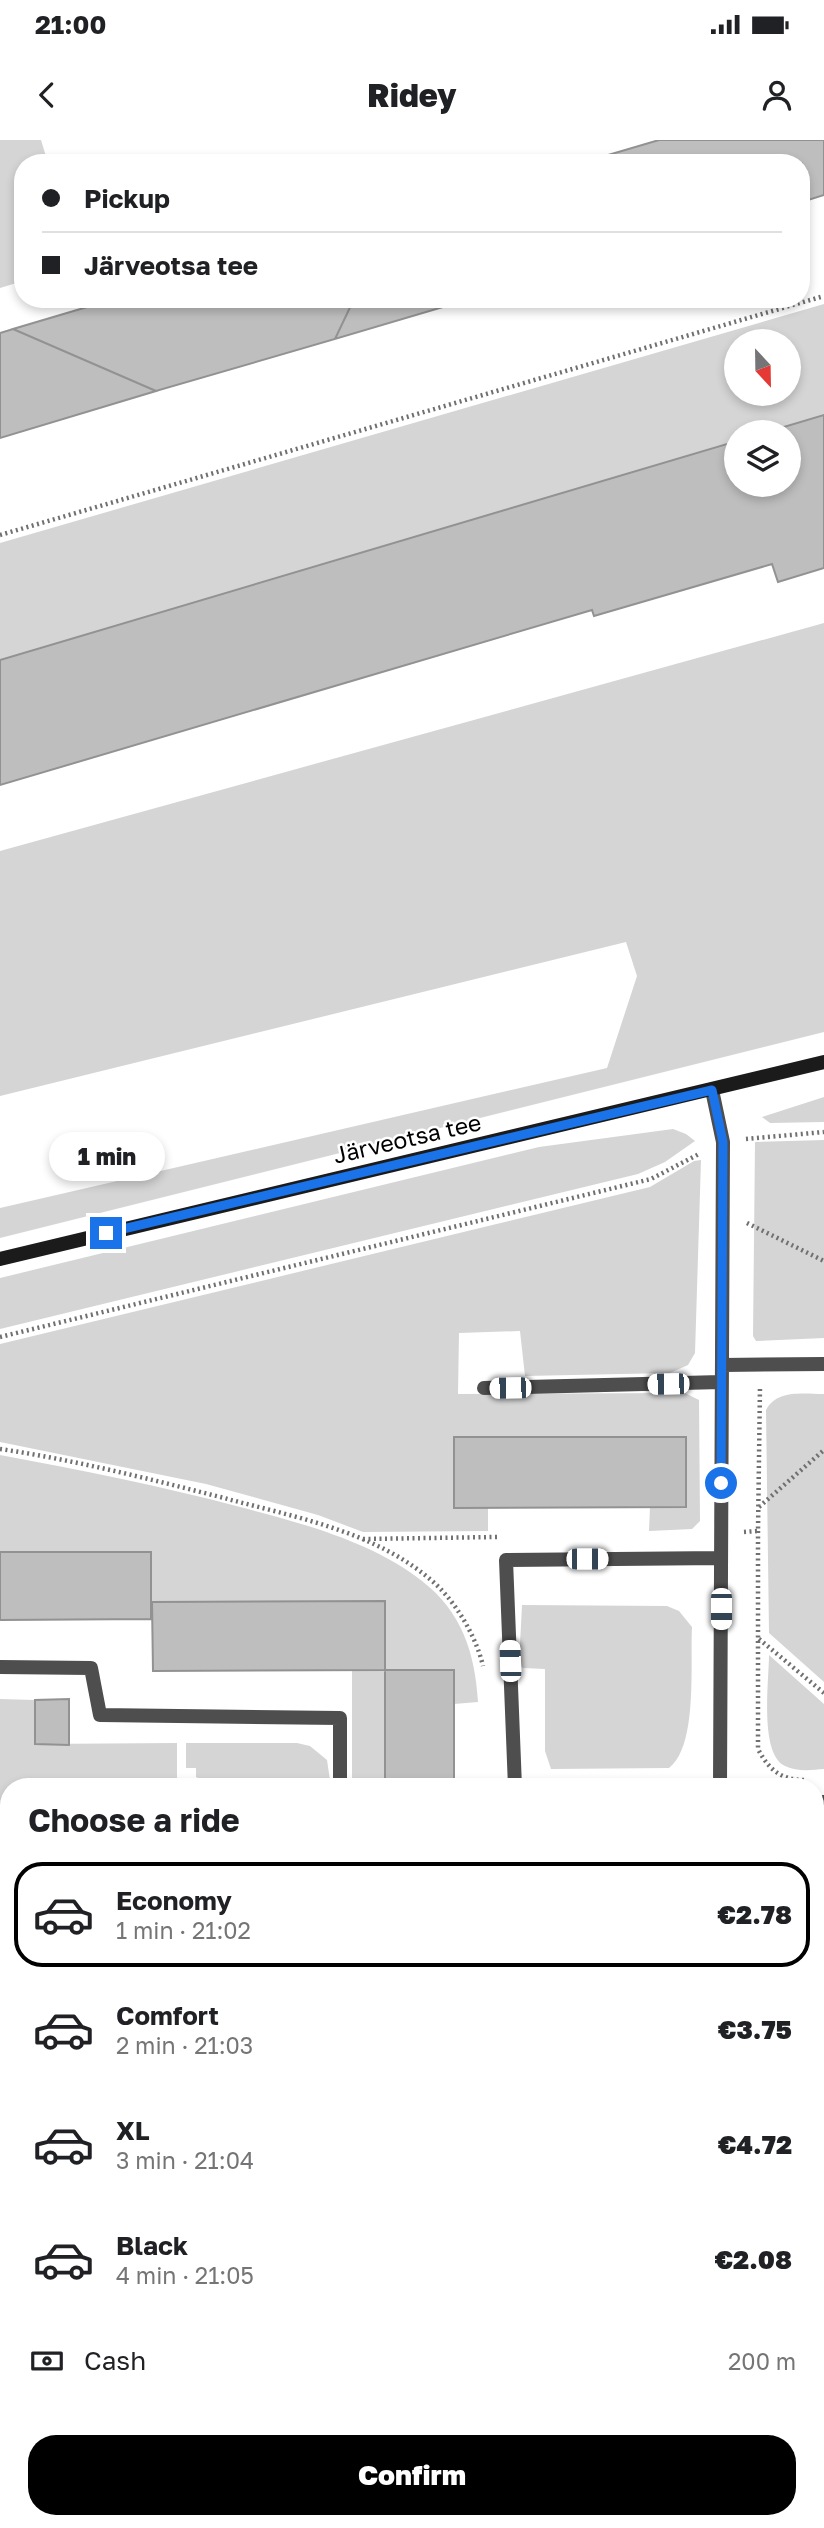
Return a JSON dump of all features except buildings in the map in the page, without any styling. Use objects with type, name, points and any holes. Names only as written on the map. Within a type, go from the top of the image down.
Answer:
[{"type":"main road","name":"Järveotsa tee","points":[[0,1259],[824,1062]]},
{"type":"street","points":[[712,1090],[723,1142],[720,1778]]},
{"type":"street","points":[[722,1365],[824,1364]]},
{"type":"street","points":[[484,1388],[721,1382]]},
{"type":"street","points":[[515,1778],[506,1560],[721,1558]]},
{"type":"street","points":[[0,1667],[91,1668],[100,1715],[340,1718],[340,1778]]},
{"type":"path","points":[[0,535],[783,308]]},
{"type":"path","points":[[0,1337],[651,1179],[723,1142],[824,1132]]},
{"type":"path","points":[[748,1139],[748,1153]]},
{"type":"path","points":[[747,1236],[748,1209]]},
{"type":"path","points":[[747,1223],[824,1261]]},
{"type":"path","points":[[756,1365],[760,1392],[758,1749],[768,1766],[786,1778]]},
{"type":"path","points":[[0,1449],[154,1480],[296,1517],[363,1539],[432,1580],[455,1607],[483,1662],[484,1675]]},
{"type":"path","points":[[758,1508],[824,1450]]},
{"type":"path","points":[[721,1533],[758,1531]]},
{"type":"path","points":[[363,1539],[498,1536]]},
{"type":"path","points":[[759,1639],[824,1693]]},
{"type":"shaded area","points":[[0,140],[41,140],[45,154],[14,154],[14,284],[0,288]]},
{"type":"shaded area","points":[[824,304],[824,416],[801,423],[801,420],[724,420],[724,445],[0,660],[0,543],[724,333],[724,406],[802,406],[802,329],[738,329]]},
{"type":"shaded area","points":[[824,623],[824,1032],[0,1238],[0,1208],[607,1068],[637,976],[626,942],[0,1096],[0,851]]},
{"type":"shaded area","points":[[824,1097],[824,1122],[770,1123],[762,1117]]},
{"type":"shaded area","points":[[673,1129],[695,1141],[665,1162],[638,1174],[0,1329],[0,1278],[539,1147]]},
{"type":"shaded area","points":[[824,1140],[824,1338],[756,1341],[753,1336],[755,1142]]},
{"type":"shaded area","points":[[701,1160],[695,1353],[688,1365],[670,1373],[525,1376],[520,1331],[459,1333],[458,1394],[685,1393],[699,1400],[700,1521],[692,1529],[649,1531],[650,1507],[686,1507],[685,1437],[454,1437],[454,1508],[488,1508],[488,1531],[363,1532],[318,1515],[206,1484],[0,1442],[0,1344],[650,1187],[694,1161]]},
{"type":"shaded area","points":[[824,1394],[824,1682],[769,1633],[766,1410],[771,1403],[784,1396]]},
{"type":"shaded area","points":[[0,1455],[181,1492],[240,1507],[335,1535],[381,1555],[422,1581],[436,1593],[457,1620],[470,1650],[478,1702],[454,1704],[454,1670],[385,1670],[385,1601],[152,1602],[151,1552],[0,1552]]},
{"type":"shaded area","points":[[522,1605],[667,1606],[679,1611],[692,1627],[691,1703],[685,1742],[669,1768],[551,1769],[545,1751],[545,1669],[523,1668],[519,1664]]},
{"type":"shaded area","points":[[769,1655],[824,1704],[824,1769],[794,1769],[777,1759],[772,1747],[767,1716]]},
{"type":"shaded area","points":[[352,1670],[385,1670],[385,1778],[352,1778]]},
{"type":"shaded area","points":[[0,1699],[35,1700],[35,1744],[177,1743],[177,1778],[0,1778]]},
{"type":"shaded area","points":[[186,1743],[297,1743],[310,1746],[327,1760],[330,1778],[198,1778],[196,1768],[186,1768]]},
{"type":"route","points":[[106,1233],[712,1090],[723,1142],[721,1483]]}]
